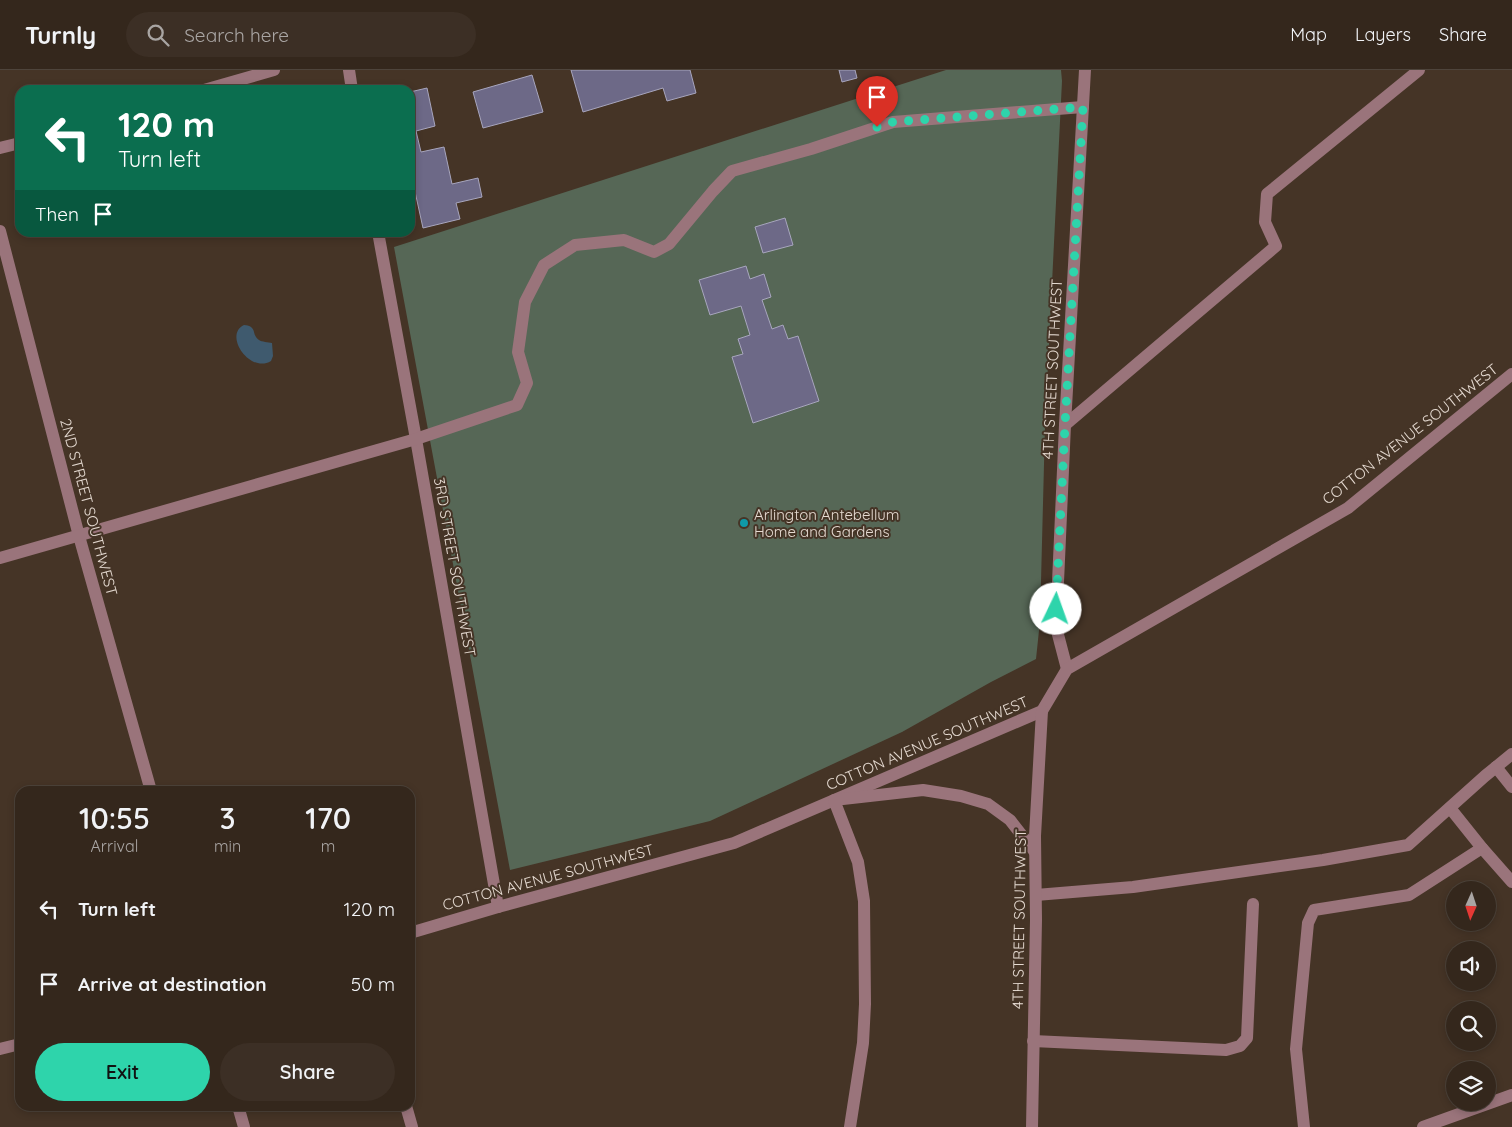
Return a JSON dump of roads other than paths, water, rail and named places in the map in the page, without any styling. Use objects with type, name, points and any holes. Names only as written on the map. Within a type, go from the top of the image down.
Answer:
[{"type":"street","points":[[218,85],[250,73],[274,70]]},
{"type":"street","points":[[349,70],[351,85]]},
{"type":"street","name":"4TH STREET SOUTHWEST","points":[[1067,669],[1056,627],[1065,425],[1085,70]]},
{"type":"street","points":[[1065,425],[1276,246],[1265,222],[1267,194],[1419,70]]},
{"type":"street","points":[[0,558],[416,439],[517,405],[527,383],[518,352],[525,302],[544,265],[575,244],[624,240],[654,252],[669,244],[732,171],[810,149],[893,122],[1083,107]]},
{"type":"street","points":[[0,148],[15,144]]},
{"type":"street","name":"2ND STREET SOUTHWEST","points":[[0,231],[78,536],[149,786]]},
{"type":"street","name":"3RD STREET SOUTHWEST","points":[[379,237],[498,907]]},
{"type":"street","name":"COTTON AVENUE SOUTHWEST","points":[[415,932],[734,843],[1042,711],[1067,669],[1348,508],[1512,374]]},
{"type":"street","name":"4TH STREET SOUTHWEST","points":[[1032,1127],[1035,852],[1042,711]]},
{"type":"street","points":[[1036,895],[1142,886],[1323,860],[1408,845],[1512,754]]},
{"type":"street","points":[[1496,767],[1512,787]]},
{"type":"street","points":[[850,1127],[862,1043],[865,1004],[864,902],[858,862],[834,800],[923,790],[961,796],[988,804],[1010,820],[1035,852]]},
{"type":"street","points":[[1450,808],[1512,882]]},
{"type":"street","points":[[1304,1127],[1296,1049],[1308,923],[1314,910],[1409,895],[1482,848]]},
{"type":"street","points":[[1034,1041],[1226,1050],[1240,1046],[1247,1038],[1252,904]]},
{"type":"street","points":[[0,1049],[15,1045]]},
{"type":"street","points":[[1423,1127],[1512,1095]]},
{"type":"street","points":[[239,1111],[244,1127]]},
{"type":"street","points":[[407,1111],[412,1127]]},
{"type":"water","points":[[244,325],[253,329],[255,336],[259,340],[272,343],[273,356],[271,361],[263,364],[255,362],[242,352],[236,337],[238,330]]},
{"type":"place","name":"Arlington Antebellum Home and Gardens","points":[[744,523]]}]
